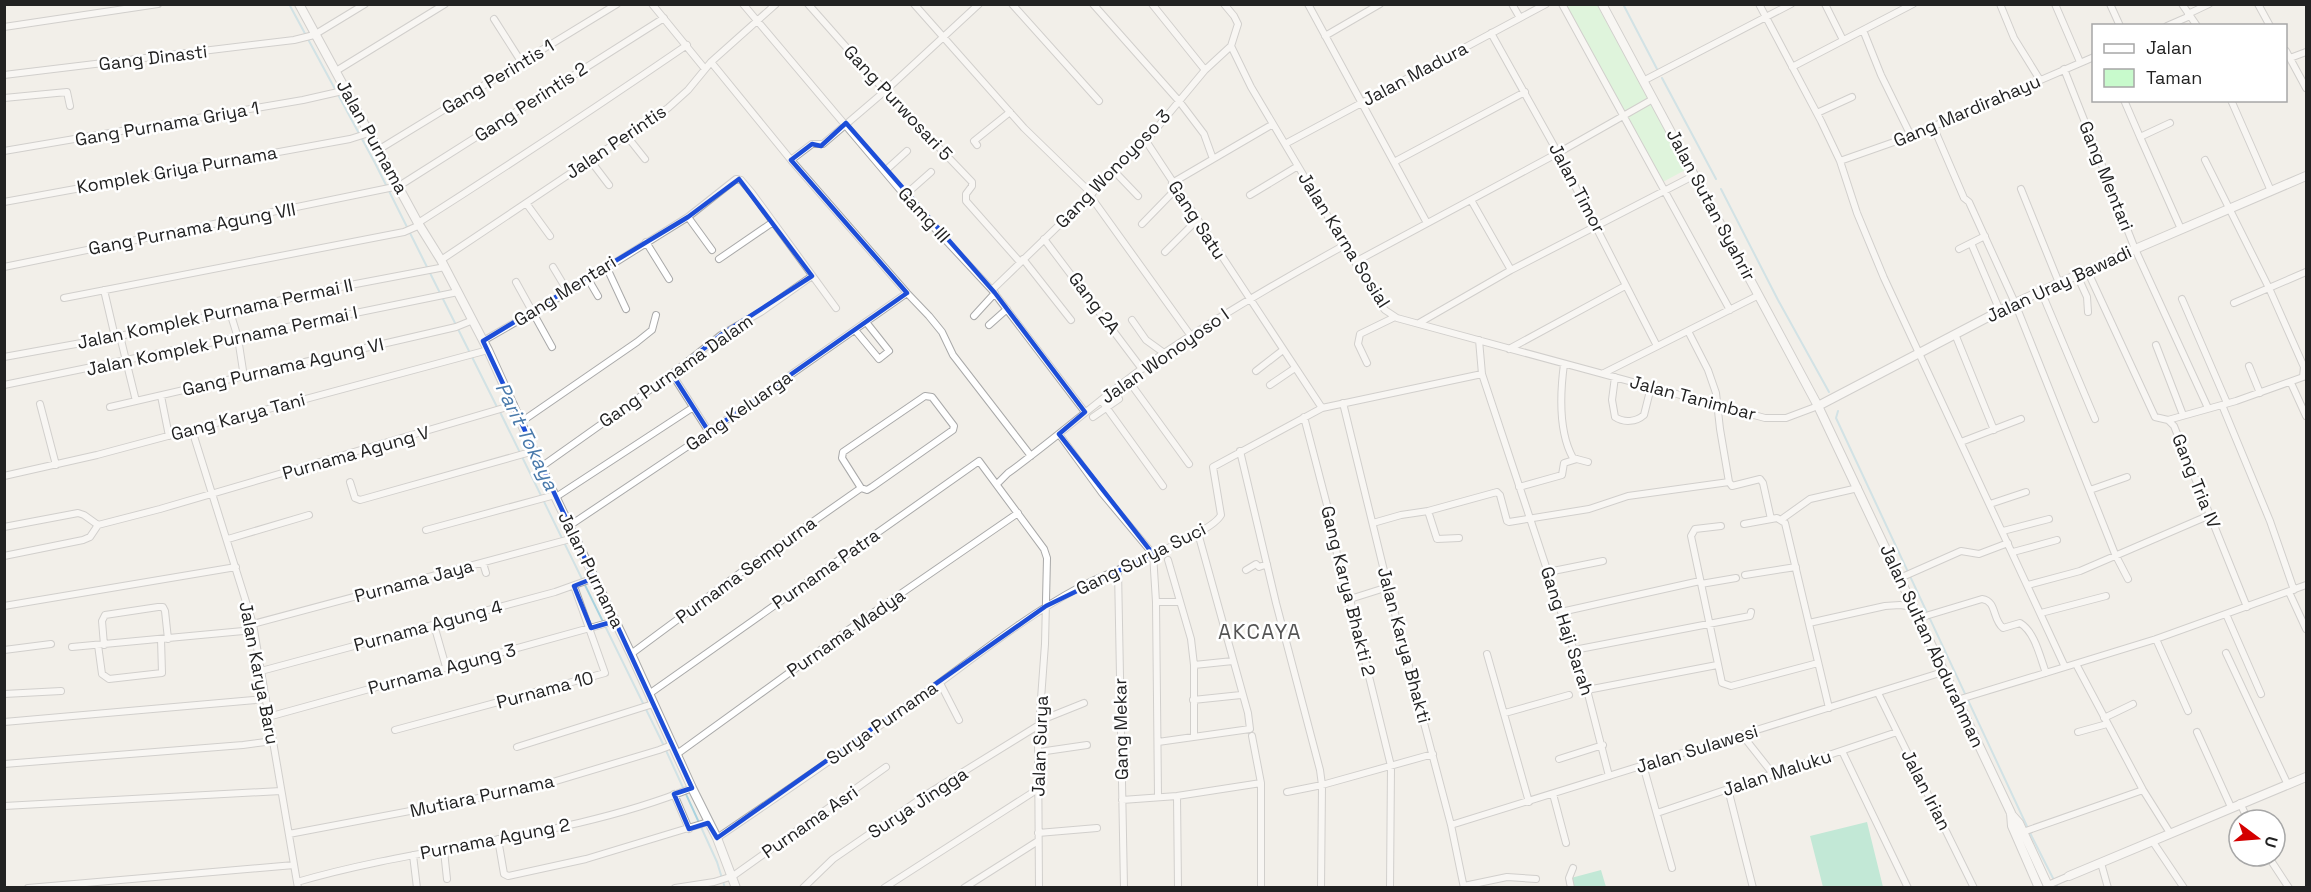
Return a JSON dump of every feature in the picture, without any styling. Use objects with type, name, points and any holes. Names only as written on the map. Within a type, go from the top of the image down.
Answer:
[{"type":"street","points":[[4,27],[158,4]]},
{"type":"street","name":"Jalan Purnama","points":[[300,4],[312,35],[336,71],[417,226],[483,341],[511,406],[521,422],[532,452],[569,526],[572,539],[631,654],[649,694],[650,705],[669,746],[677,754],[689,789],[705,823],[717,838],[736,888]]},
{"type":"street","name":"Gang Dinasti","points":[[4,75],[301,38],[312,35],[365,4]]},
{"type":"street","points":[[336,71],[445,4]]},
{"type":"street","name":"Gang Perintis 1","points":[[378,150],[617,4]]},
{"type":"street","points":[[652,4],[705,69]]},
{"type":"street","name":"Gamg III","points":[[743,4],[905,195],[994,292],[1085,412]]},
{"type":"street","name":"Jalan Perintis","points":[[441,265],[526,203],[682,96],[711,62],[776,4]]},
{"type":"street","name":"Gang Purwosari 5","points":[[807,4],[885,91],[972,182],[973,186],[965,196],[969,204],[1022,260]]},
{"type":"street","points":[[914,4],[1010,112],[1091,196],[1191,336]]},
{"type":"street","points":[[791,160],[812,144],[821,145],[885,91],[979,4]]},
{"type":"street","points":[[1012,4],[1099,101]]},
{"type":"street","points":[[1093,4],[1179,101],[1206,138],[1213,159]]},
{"type":"street","points":[[1152,4],[1205,70]]},
{"type":"street","points":[[1224,4],[1238,24],[1231,46]]},
{"type":"street","points":[[1308,4],[1427,223]]},
{"type":"street","points":[[1325,36],[1380,4]]},
{"type":"street","points":[[1512,4],[1520,18]]},
{"type":"street","name":"Jalan Madura","points":[[1285,144],[1546,4]]},
{"type":"street","points":[[1562,4],[1730,310]]},
{"type":"street","name":"Jalan Sutan Syahrir","points":[[1602,4],[1818,406]]},
{"type":"street","points":[[1759,4],[1818,113],[1840,161],[1879,267],[1917,353],[2013,552],[2065,667]]},
{"type":"street","points":[[1643,81],[1791,4]]},
{"type":"street","points":[[1792,67],[1913,4]]},
{"type":"street","points":[[2000,4],[2014,38],[2040,80]]},
{"type":"street","points":[[2055,4],[2080,62]]},
{"type":"street","points":[[2110,4],[2119,24]]},
{"type":"street","points":[[2182,4],[2196,24]]},
{"type":"street","points":[[2171,24],[2209,4]]},
{"type":"street","points":[[2258,4],[2269,24]]},
{"type":"street","points":[[1828,6],[1843,40]]},
{"type":"street","name":"Gang Perintis 2","points":[[396,187],[664,18]]},
{"type":"street","points":[[494,19],[522,63]]},
{"type":"street","points":[[1863,30],[1911,136]]},
{"type":"street","name":"Jalan Timor","points":[[1491,33],[1558,153],[1657,346]]},
{"type":"street","points":[[64,298],[404,232],[417,226],[550,139],[687,45]]},
{"type":"street","name":"Gang Wonoyoso 3","points":[[974,316],[1022,260],[1146,141],[1205,70],[1231,46]]},
{"type":"street","name":"Jalan Karna Sosial","points":[[1231,46],[1239,66],[1380,304],[1395,317],[1604,373]]},
{"type":"street","points":[[2290,58],[2307,52]]},
{"type":"street","points":[[2287,53],[2307,88]]},
{"type":"street","name":"Gang Mardirahayu","points":[[1840,161],[1911,136],[2092,58]]},
{"type":"street","points":[[711,62],[791,160],[942,332],[953,354],[1032,456]]},
{"type":"street","name":"Gang Mentari","points":[[2064,69],[2135,249],[2208,408]]},
{"type":"street","name":"Gang Purnama Griya 1","points":[[4,151],[329,95],[345,90]]},
{"type":"street","points":[[4,98],[68,92],[70,106]]},
{"type":"street","points":[[1394,162],[1525,93]]},
{"type":"street","points":[[1818,113],[1852,97]]},
{"type":"street","points":[[1355,262],[1653,99]]},
{"type":"street","points":[[2125,102],[2181,229]]},
{"type":"street","points":[[2232,102],[2271,190]]},
{"type":"street","points":[[977,145],[974,141],[1010,112]]},
{"type":"street","points":[[2140,137],[2170,123]]},
{"type":"street","points":[[1142,224],[1174,186],[1213,159],[1273,124]]},
{"type":"street","points":[[1933,126],[1964,198],[1969,202],[2015,303],[2115,554],[2128,579]]},
{"type":"street","name":"Komplek Griya Purnama","points":[[4,202],[367,134]]},
{"type":"street","points":[[626,135],[645,159]]},
{"type":"street","name":"Gang Satu","points":[[1146,141],[1322,408]]},
{"type":"street","points":[[885,171],[907,152]]},
{"type":"street","points":[[590,160],[609,184]]},
{"type":"street","points":[[2168,420],[2260,393],[2305,376],[2304,367],[2269,288],[2205,160]]},
{"type":"street","points":[[1250,195],[1298,166]]},
{"type":"street","points":[[905,195],[931,172]]},
{"type":"street","points":[[1114,172],[1138,196]]},
{"type":"street","points":[[1419,323],[1511,270],[1695,175]]},
{"type":"street","name":"Jalan Uray Bawadi","points":[[1818,406],[2015,303],[2307,176]]},
{"type":"street","name":"Gang Mentari","points":[[483,341],[568,292],[606,266],[688,217],[726,185],[738,179],[752,193],[773,222]]},
{"type":"street","name":"Gang Purnama Agung VII","points":[[4,267],[396,187]]},
{"type":"street","points":[[2021,189],[2059,283]]},
{"type":"street","points":[[1471,200],[1511,270]]},
{"type":"street","points":[[526,203],[550,236]]},
{"type":"street","points":[[688,217],[712,250]]},
{"type":"street","points":[[1165,252],[1197,220]]},
{"type":"street","points":[[719,259],[773,222],[836,308]]},
{"type":"street","points":[[1959,249],[1985,236]]},
{"type":"street","name":"Gang 2A","points":[[1044,239],[1143,369]]},
{"type":"street","points":[[646,242],[669,279]]},
{"type":"street","points":[[1971,243],[2000,311]]},
{"type":"street","name":"Jalan Wonoyoso I","points":[[997,484],[1085,412],[1164,353],[1249,298],[1345,245]]},
{"type":"street","points":[[1022,260],[1071,320]]},
{"type":"street","name":"Jalan Komplek Purnama Permai II","points":[[4,357],[117,337],[345,286],[426,271],[441,265]]},
{"type":"street","points":[[606,266],[626,309]]},
{"type":"street","points":[[553,267],[568,292]]},
{"type":"street","name":"Gang Tria IV","points":[[2087,270],[2155,417],[2168,420],[2174,426],[2247,607]]},
{"type":"street","points":[[2234,303],[2307,272]]},
{"type":"street","points":[[2077,275],[2087,297],[2088,312]]},
{"type":"street","name":"Gang Purnama Dalam","points":[[541,467],[672,374],[721,335],[761,312],[812,276]]},
{"type":"street","points":[[588,279],[598,296]]},
{"type":"street","points":[[516,282],[552,347]]},
{"type":"street","points":[[1509,349],[1625,286]]},
{"type":"street","points":[[104,290],[117,337],[127,361],[136,401]]},
{"type":"street","points":[[2041,291],[2095,419]]},
{"type":"street","name":"Jalan Komplek Purnama Permai I","points":[[4,386],[455,293]]},
{"type":"street","name":"Gang Keluarga","points":[[569,526],[709,432],[907,293]]},
{"type":"street","points":[[1604,373],[1759,295]]},
{"type":"street","points":[[2182,299],[2270,521],[2292,591],[2307,629]]},
{"type":"street","points":[[989,325],[1007,309]]},
{"type":"street","points":[[230,312],[238,338],[244,377]]},
{"type":"street","points":[[521,422],[637,342],[652,330],[656,315]]},
{"type":"street","points":[[1367,363],[1358,344],[1360,334],[1395,317]]},
{"type":"street","points":[[1132,320],[1146,340],[1164,353]]},
{"type":"street","name":"Gang Purnama Agung VI","points":[[110,407],[456,327],[470,321]]},
{"type":"street","points":[[855,330],[879,359],[889,351],[866,322]]},
{"type":"street","points":[[1688,331],[1712,380],[1729,482],[1732,486],[1761,479],[1771,519]]},
{"type":"street","points":[[1955,334],[1994,430]]},
{"type":"street","name":"Gang Haji Sarah","points":[[1479,340],[1482,374],[1587,690],[1610,776]]},
{"type":"street","points":[[2156,345],[2183,416]]},
{"type":"street","name":"Gang Karya Tani","points":[[4,476],[192,430],[471,356],[485,350]]},
{"type":"street","points":[[1256,371],[1283,350]]},
{"type":"street","points":[[1564,364],[1562,414],[1570,452],[1573,459],[1588,462]]},
{"type":"street","points":[[2249,366],[2260,393]]},
{"type":"street","points":[[1270,385],[1295,368]]},
{"type":"street","name":"Jalan Tanimbar","points":[[1604,373],[1776,420],[1818,406]]},
{"type":"street","points":[[672,374],[709,432]]},
{"type":"street","name":"Gang Surya Suci","points":[[1046,606],[1083,585],[1198,533],[1221,516],[1212,468],[1240,451],[1322,408],[1482,374]]},
{"type":"street","points":[[1615,377],[1612,408],[1615,417],[1620,420],[1636,420],[1644,416],[1651,387]]},
{"type":"street","points":[[1128,380],[1189,464]]},
{"type":"street","points":[[2291,383],[2307,416]]},
{"type":"street","points":[[161,396],[169,436]]},
{"type":"street","name":"Purnama Sempurna","points":[[925,396],[932,397],[954,426],[953,430],[872,487],[867,490],[861,488],[842,458],[843,452],[925,396]]},
{"type":"street","points":[[1093,417],[1119,399]]},
{"type":"street","points":[[1101,400],[1163,486]]},
{"type":"street","name":"Jalan Karya Bhakti","points":[[1343,403],[1388,587],[1451,825],[1464,887]]},
{"type":"street","points":[[40,404],[56,465]]},
{"type":"street","name":"Purnama Agung V","points":[[98,525],[511,406]]},
{"type":"street","name":"Jalan Sultan Abdurahman","points":[[1818,406],[1943,672],[1960,699],[2011,813],[2012,826],[2046,886]]},
{"type":"street","points":[[426,530],[553,496],[692,408]]},
{"type":"street","name":"Gang Karya Bhakti 2","points":[[1304,417],[1391,766],[1390,888]]},
{"type":"street","points":[[1961,442],[2021,419]]},
{"type":"street","name":"Jalan Karya Baru","points":[[192,430],[254,627],[297,885]]},
{"type":"street","points":[[1059,434],[1102,493],[1153,554],[1156,602],[1158,796]]},
{"type":"street","points":[[1240,451],[1322,785],[1321,888]]},
{"type":"street","points":[[350,482],[355,498],[360,500],[532,452]]},
{"type":"street","points":[[1519,487],[1562,475],[1564,463],[1576,459]]},
{"type":"street","name":"Purnama Patra","points":[[649,694],[976,461],[997,484]]},
{"type":"street","points":[[2090,490],[2127,477]]},
{"type":"street","points":[[1373,523],[1497,492],[1500,495],[1507,521],[1512,522],[1530,517],[1589,509],[1636,494],[1729,482]]},
{"type":"street","name":"Jalan Surya","points":[[997,484],[1044,549],[1047,558],[1039,723],[1039,888]]},
{"type":"street","name":"Purnama Sempurna","points":[[631,654],[861,488]]},
{"type":"street","points":[[1744,524],[1782,519],[1810,500],[1858,488]]},
{"type":"street","points":[[1990,504],[2026,492]]},
{"type":"street","points":[[1428,511],[1437,539],[1459,537]]},
{"type":"street","points":[[4,526],[78,513],[84,514],[98,525],[87,539],[4,556]]},
{"type":"street","name":"Purnama Madya","points":[[677,754],[851,628],[1018,513]]},
{"type":"street","points":[[228,539],[309,515]]},
{"type":"street","points":[[2028,585],[2080,571],[2210,515]]},
{"type":"street","points":[[1782,519],[1786,525],[1829,708]]},
{"type":"street","points":[[2003,531],[2049,519]]},
{"type":"street","points":[[1721,526],[1695,529],[1691,533],[1692,548],[1722,683],[1731,686],[1818,663]]},
{"type":"street","points":[[1198,533],[1251,732],[1261,783],[1261,888]]},
{"type":"street","name":"Purnama Jaya","points":[[72,648],[254,627],[572,539]]},
{"type":"street","points":[[2013,552],[2057,540]]},
{"type":"street","points":[[1900,578],[1961,550],[1979,554],[2008,543]]},
{"type":"street","points":[[1168,560],[1191,634],[1194,665],[1194,737]]},
{"type":"street","points":[[1548,572],[1603,561]]},
{"type":"street","points":[[483,563],[486,573]]},
{"type":"street","points":[[1246,570],[1257,564],[1259,567],[1267,564]]},
{"type":"street","points":[[4,606],[236,567]]},
{"type":"street","points":[[1745,575],[1796,567]]},
{"type":"street","name":"Gang Mekar","points":[[1118,570],[1124,888]]},
{"type":"street","points":[[1561,612],[1700,583],[1736,578]]},
{"type":"street","name":"Purnama Agung 4","points":[[261,671],[434,625],[593,579]]},
{"type":"street","name":"Purnama 10","points":[[394,730],[604,674],[606,670],[577,585]]},
{"type":"street","points":[[1960,699],[2156,639],[2307,585]]},
{"type":"street","points":[[1350,599],[1388,587]]},
{"type":"street","points":[[2041,613],[2106,596]]},
{"type":"street","points":[[1919,618],[1982,599],[1987,600],[1991,603],[1998,623],[2003,628],[2020,622],[2025,625],[2046,673]]},
{"type":"street","points":[[1156,602],[1180,602]]},
{"type":"street","name":"Surya Purnama","points":[[717,838],[940,683],[1046,606]]},
{"type":"street","points":[[1809,622],[1885,606],[1914,607]]},
{"type":"street","points":[[163,607],[165,639],[162,673],[109,679],[102,674],[102,621],[105,615],[163,607]]},
{"type":"street","points":[[1574,650],[1750,616],[1751,612]]},
{"type":"street","points":[[2226,615],[2261,694]]},
{"type":"street","name":"Purnama Agung 3","points":[[268,717],[613,622]]},
{"type":"street","points":[[434,625],[446,667]]},
{"type":"street","points":[[2156,639],[2188,711]]},
{"type":"street","points":[[4,650],[51,644]]},
{"type":"street","points":[[2226,653],[2288,785]]},
{"type":"street","points":[[1487,654],[1529,802]]},
{"type":"street","points":[[1194,665],[1233,661]]},
{"type":"street","points":[[2076,664],[2143,790],[2170,834]]},
{"type":"street","points":[[1587,690],[1717,665]]},
{"type":"street","name":"Jalan Sulawesi","points":[[1451,825],[1943,672]]},
{"type":"street","points":[[940,683],[959,720]]},
{"type":"street","points":[[4,694],[61,691]]},
{"type":"street","name":"Jalan Irian","points":[[1878,693],[1974,888]]},
{"type":"street","points":[[1193,700],[1241,695]]},
{"type":"street","points":[[1505,713],[1569,695]]},
{"type":"street","points":[[4,722],[266,699]]},
{"type":"street","name":"Surya Jingga","points":[[802,888],[833,859],[929,793],[1039,723],[1084,703]]},
{"type":"street","points":[[2078,732],[2106,721],[2133,704]]},
{"type":"street","points":[[517,747],[650,705]]},
{"type":"street","points":[[1158,742],[1251,732]]},
{"type":"street","name":"Jalan Maluku","points":[[1657,813],[1897,732]]},
{"type":"street","points":[[2197,732],[2231,807]]},
{"type":"street","points":[[1743,736],[1773,774]]},
{"type":"street","points":[[4,764],[273,741]]},
{"type":"street","points":[[1039,752],[1087,745]]},
{"type":"street","points":[[1559,759],[1603,745]]},
{"type":"street","name":"Mutiara Purnama","points":[[289,834],[536,787],[669,746]]},
{"type":"street","points":[[1842,751],[1908,888]]},
{"type":"street","points":[[1287,792],[1322,785],[1432,754]]},
{"type":"street","points":[[1643,765],[1672,868]]},
{"type":"street","name":"Purnama Asri","points":[[731,877],[886,768]]},
{"type":"street","points":[[2011,813],[2024,832],[2046,886],[2240,803],[2306,778]]},
{"type":"street","points":[[1122,800],[1177,796],[1261,783]]},
{"type":"street","name":"Purnama Agung 2","points":[[297,885],[413,855],[581,822],[689,789]]},
{"type":"street","points":[[884,888],[1038,789]]},
{"type":"street","points":[[1728,789],[1753,888]]},
{"type":"street","points":[[2024,832],[2143,790]]},
{"type":"street","points":[[4,806],[281,791]]},
{"type":"street","points":[[676,794],[692,828]]},
{"type":"street","points":[[1553,794],[1566,843]]},
{"type":"street","points":[[1177,796],[1178,888]]},
{"type":"street","points":[[2240,803],[2242,808]]},
{"type":"street","points":[[498,839],[506,876],[586,859],[705,823]]},
{"type":"street","points":[[1038,833],[1097,828]]},
{"type":"street","points":[[964,888],[1038,841]]},
{"type":"street","points":[[2153,842],[2184,888]]},
{"type":"street","points":[[444,850],[447,879]]},
{"type":"street","points":[[413,855],[417,888]]},
{"type":"street","points":[[2101,863],[2108,888]]},
{"type":"street","points":[[28,888],[294,865]]},
{"type":"street","points":[[1571,888],[1569,878],[1573,868]]},
{"type":"street","points":[[2276,868],[2289,888]]},
{"type":"street","points":[[675,888],[731,877]]},
{"type":"street","points":[[1464,887],[1507,878],[1536,879]]},
{"type":"highlighted area","points":[[846,123],[995,293],[1085,412],[1059,434],[1153,554],[1046,606],[717,838],[708,823],[689,829],[674,794],[692,788],[615,621],[591,628],[574,586],[594,578],[483,341],[688,217],[739,179],[812,276],[721,335],[672,374],[709,432],[907,293],[791,160],[812,144],[821,146]]},
{"type":"green space","points":[[1564,5],[1597,5],[1687,169],[1661,183]]},
{"type":"green space","points":[[1867,822],[1883,887],[1823,887],[1810,836]]},
{"type":"green space","points":[[1601,870],[1606,887],[1574,887],[1571,878]]},
{"type":"waterway","name":"Parit Tokaya","points":[[289,4],[375,163],[497,407]]},
{"type":"waterway","points":[[1623,4],[1657,69]]},
{"type":"waterway","points":[[1662,78],[1716,179]]},
{"type":"waterway","points":[[1721,189],[1778,300],[1829,392]]},
{"type":"waterway","points":[[1838,411],[1836,418],[2058,888]]},
{"type":"waterway","name":"Parit Tokaya","points":[[500,412],[664,746],[717,862],[725,888]]},
{"type":"district","name":"AKCAYA","points":[[1260,632]]}]
